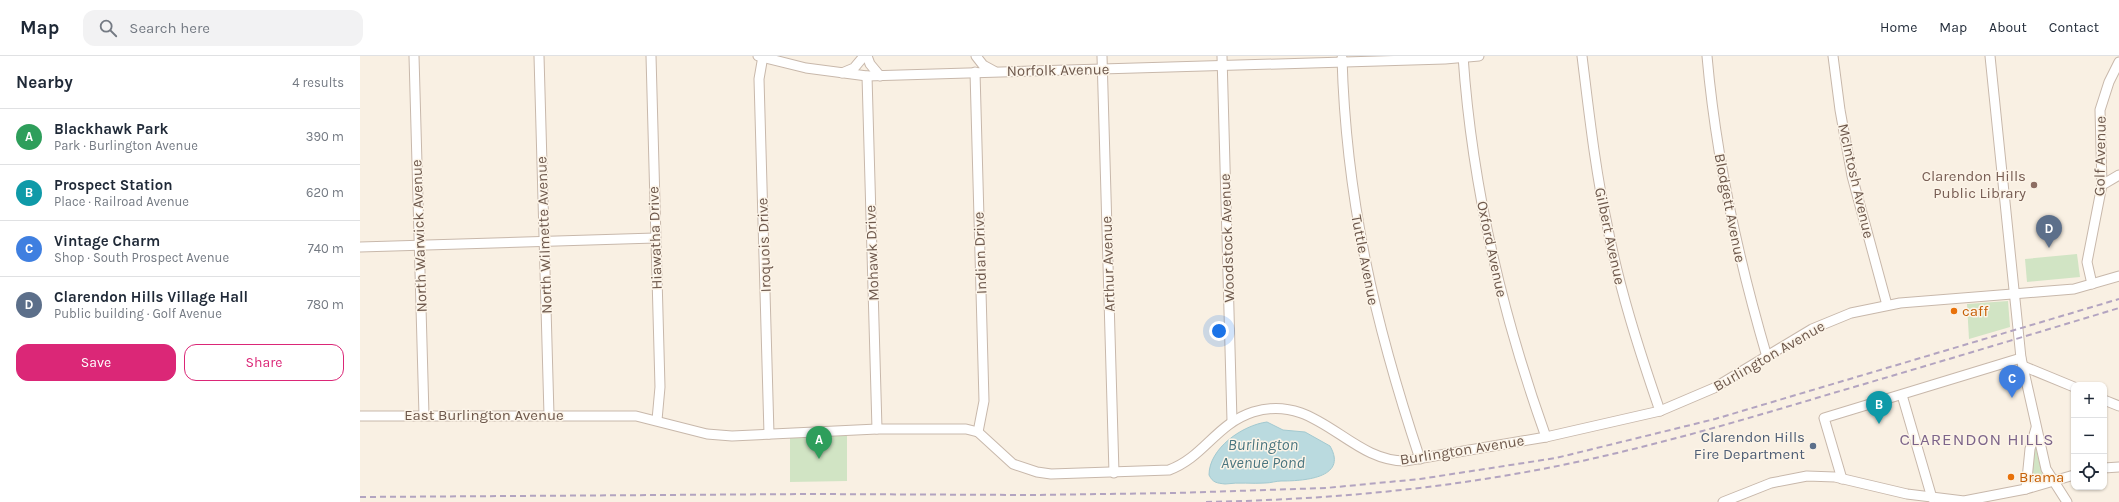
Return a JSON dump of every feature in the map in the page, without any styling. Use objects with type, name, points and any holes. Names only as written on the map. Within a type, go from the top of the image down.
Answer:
[{"type":"street","name":"North Warwick Avenue","points":[[414,56],[424,415]]},
{"type":"street","name":"North Wilmette Avenue","points":[[539,56],[549,415]]},
{"type":"street","name":"Hiawatha Drive","points":[[651,56],[660,387],[657,420]]},
{"type":"street","points":[[841,73],[854,68],[864,56]]},
{"type":"street","points":[[867,56],[870,64],[880,76]]},
{"type":"street","points":[[961,73],[970,66],[975,56],[983,65],[995,71]]},
{"type":"street","name":"Arthur Avenue","points":[[1102,56],[1114,472]]},
{"type":"street","name":"Norfolk Avenue","points":[[761,57],[806,68],[867,76],[880,76],[995,71],[1102,69],[1222,61],[1479,56]]},
{"type":"street","name":"Gilbert Avenue","points":[[1582,56],[1594,157],[1607,225],[1628,312],[1660,411]]},
{"type":"street","name":"Blodgett Avenue","points":[[1707,56],[1718,146],[1732,224],[1751,301],[1767,357]]},
{"type":"street","name":"McIntosh Avenue","points":[[1833,56],[1842,123],[1852,176],[1887,305]]},
{"type":"street","points":[[1990,56],[2017,330],[2022,362],[2046,469],[2067,502]]},
{"type":"street","name":"Iroquois Drive","points":[[761,57],[759,79],[769,434]]},
{"type":"street","name":"Oxford Avenue","points":[[1463,57],[1474,162],[1490,249],[1512,334],[1546,437]]},
{"type":"street","name":"Tuttle Avenue","points":[[1342,59],[1347,146],[1364,263],[1385,350],[1420,459]]},
{"type":"street","name":"Woodstock Avenue","points":[[1222,61],[1232,420]]},
{"type":"street","name":"Golf Avenue","points":[[2092,284],[2087,269],[2088,252],[2095,228],[2102,185],[2100,110],[2109,82],[2119,62]]},
{"type":"street","name":"Indian Drive","points":[[975,72],[984,401],[978,432]]},
{"type":"street","name":"Mohawk Drive","points":[[867,76],[877,429]]},
{"type":"street","points":[[2102,185],[2119,175]]},
{"type":"street","points":[[360,246],[655,238]]},
{"type":"street","name":"Burlington Avenue","points":[[978,432],[1007,459],[1030,470],[1051,474],[1158,471],[1177,467],[1195,454],[1232,420],[1265,409],[1293,410],[1315,418],[1380,457],[1394,461],[1420,459],[1546,437],[1660,411],[1714,388],[1822,323],[1851,312],[1887,305],[2074,289],[2119,276]]},
{"type":"street","points":[[1842,479],[1824,418],[2022,362],[2071,386]]},
{"type":"street","points":[[1902,395],[1932,498]]},
{"type":"street","points":[[2107,401],[2118,404]]},
{"type":"street","name":"East Burlington Avenue","points":[[360,416],[608,415],[636,416],[657,420]]},
{"type":"street","points":[[657,420],[707,434],[732,436],[877,429],[949,428],[978,432]]},
{"type":"street","points":[[2026,489],[2030,449],[2036,427]]},
{"type":"street","points":[[2107,468],[2119,467]]},
{"type":"street","points":[[1723,502],[1753,490],[1798,476],[1824,476],[1932,498],[1964,502],[2026,489],[2071,476]]},
{"type":"green space","points":[[2077,254],[2080,277],[2027,282],[2025,259]]},
{"type":"green space","points":[[2008,301],[2010,327],[1969,339],[1967,304]]},
{"type":"green space","points":[[847,434],[847,481],[790,482],[790,436]]},
{"type":"green space","points":[[2036,448],[2043,478],[2033,482],[2033,450]]},
{"type":"water","name":"Burlington Avenue Pond","points":[[1267,422],[1283,430],[1305,432],[1330,446],[1334,457],[1333,465],[1328,472],[1310,479],[1267,483],[1225,484],[1217,483],[1212,480],[1209,475],[1211,465],[1221,447],[1238,433],[1258,424]]},
{"type":"railway","points":[[360,497],[811,494],[1031,495],[1176,493],[1326,488],[1420,479],[1556,458],[1715,419],[2119,299]]},
{"type":"railway","points":[[1206,502],[1279,500],[1352,495],[1461,483],[1539,470],[1623,452],[1665,441],[2119,308]]},
{"type":"place","name":"Clarendon Hills Public Library","points":[[2034,185]]},
{"type":"place","name":"Clarendon Hills Village Hall","points":[[2049,248]]},
{"type":"place","name":"caff","points":[[1954,311]]},
{"type":"place","name":"Vintage Charm","points":[[2012,398]]},
{"type":"place","name":"Prospect Station","points":[[1879,424]]},
{"type":"place","name":"Clarendon Hills Fire Department","points":[[1813,446]]},
{"type":"place","name":"Blackhawk Park","points":[[819,459]]},
{"type":"place","name":"Brama","points":[[2011,477]]},
{"type":"district","name":"CLARENDON HILLS","points":[[1977,439]]}]
